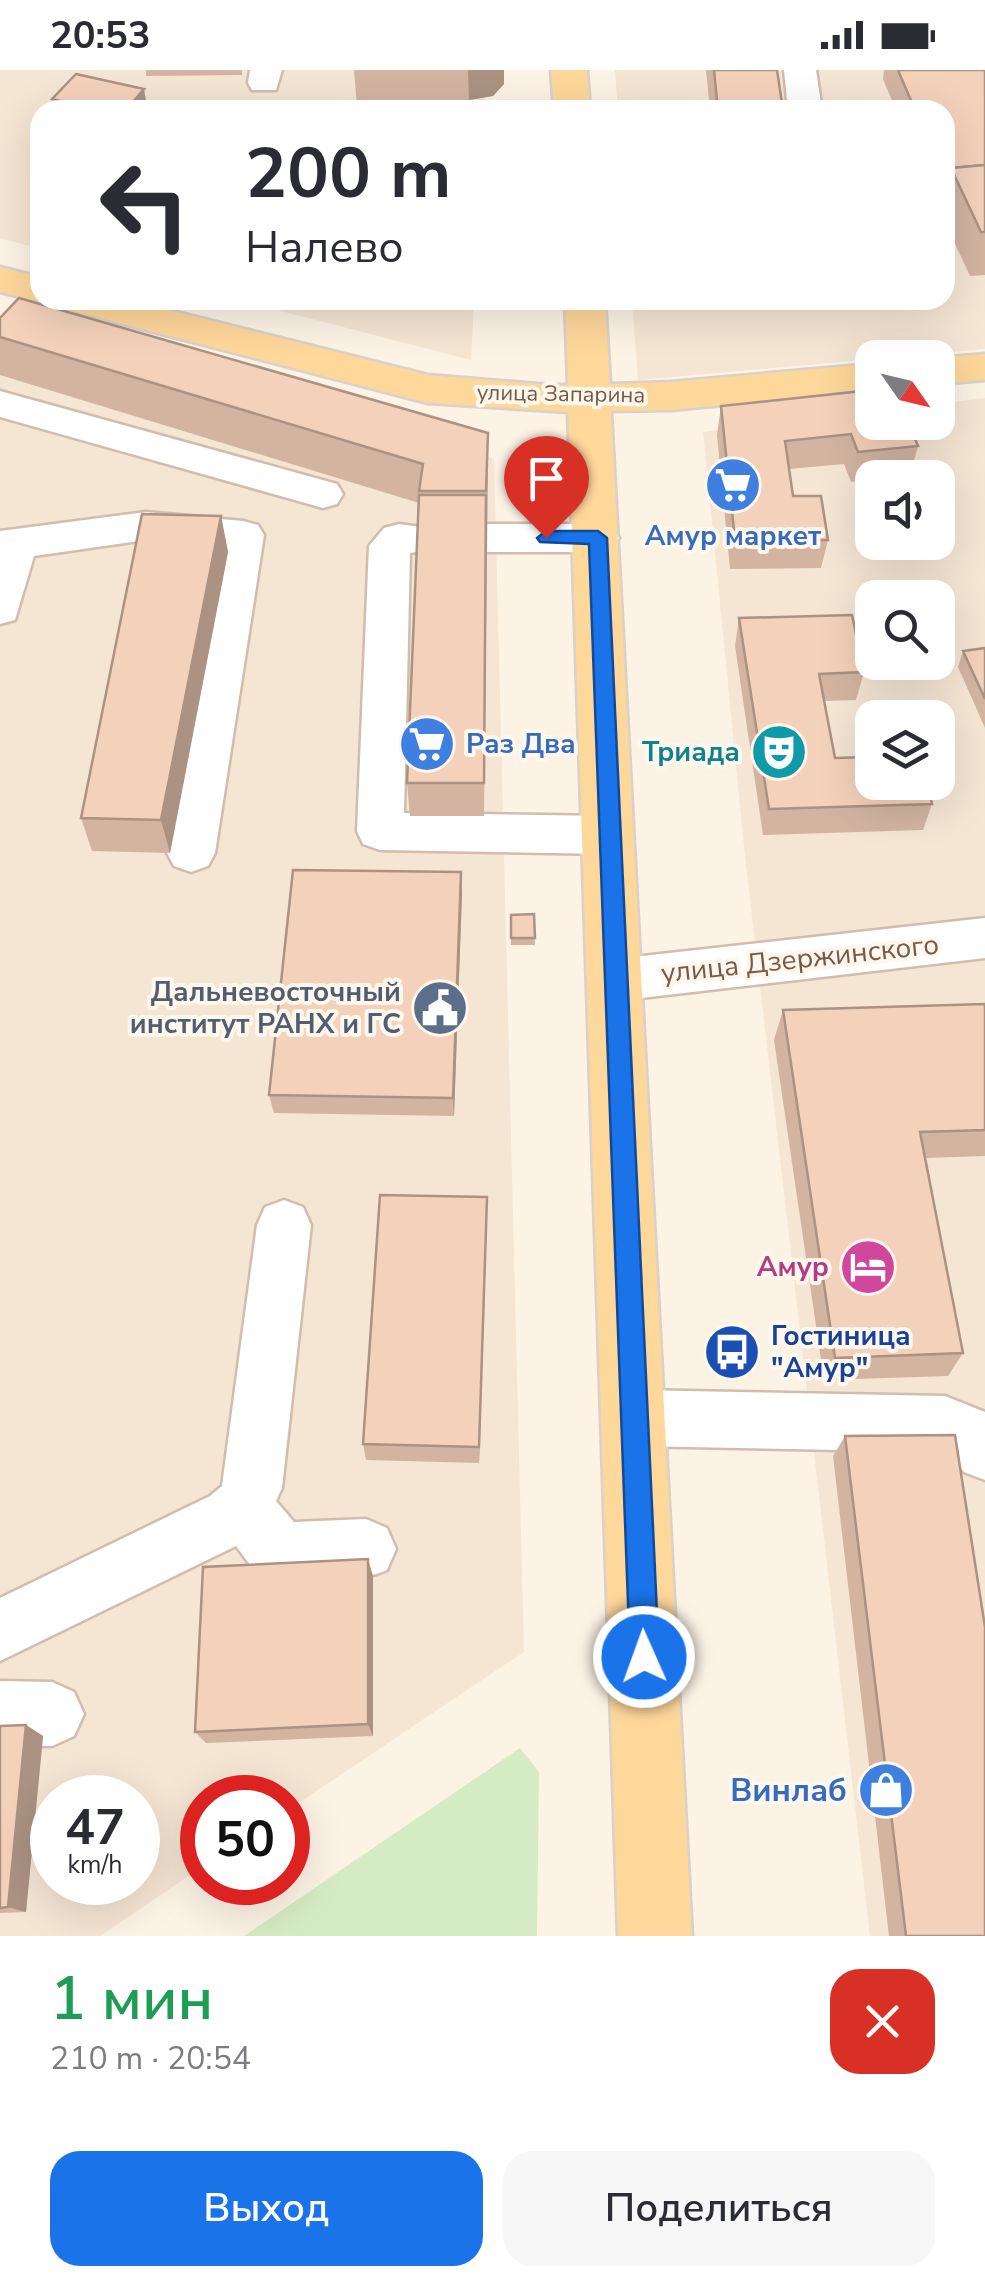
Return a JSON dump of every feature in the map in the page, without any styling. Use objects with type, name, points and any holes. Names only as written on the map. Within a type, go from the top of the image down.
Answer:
[{"type":"main road","points":[[569,70],[571,100]]},
{"type":"main road","name":"улица Запарина","points":[[118,310],[428,389],[552,399],[671,396],[855,379]]},
{"type":"main road","points":[[586,310],[636,1418],[655,1936]]},
{"type":"main road","points":[[955,370],[985,367]]},
{"type":"street","points":[[800,70],[804,100]]},
{"type":"street","points":[[0,404],[323,494]]},
{"type":"street","points":[[0,609],[7,546],[146,526],[244,535],[190,852]]},
{"type":"street","points":[[420,538],[399,538],[390,546],[377,826],[380,832],[608,835]]},
{"type":"street","points":[[486,538],[598,538]]},
{"type":"street","name":"улица Дзержинского","points":[[615,980],[985,938]]},
{"type":"street","points":[[0,1630],[231,1518],[243,1506],[252,1488],[284,1225]]},
{"type":"street","points":[[636,1418],[945,1424],[973,1436],[985,1451]]},
{"type":"street","points":[[243,1506],[280,1553],[366,1550]]},
{"type":"shaded area","points":[[0,70],[486,70],[484,100],[30,100],[30,246],[0,238]]},
{"type":"shaded area","points":[[615,70],[985,70],[985,349],[955,352],[955,340],[855,340],[855,361],[638,380],[633,310],[955,310],[955,100],[617,100]]},
{"type":"shaded area","points":[[277,310],[474,310],[471,360]]},
{"type":"shaded area","points":[[0,316],[494,459],[524,1652],[310,1795],[310,1775],[180,1775],[180,1882],[160,1895],[160,1775],[30,1775],[30,1905],[146,1905],[100,1936],[0,1936]]},
{"type":"shaded area","points":[[985,398],[985,1936],[870,1936],[745,856],[703,432],[855,414],[855,440],[955,440],[955,402]]},
{"type":"green space","points":[[520,1748],[539,1772],[537,1936],[244,1936],[290,1905],[310,1905],[310,1891]]},
{"type":"building","points":[[714,70],[777,70],[782,100],[717,100]]},
{"type":"building","points":[[898,70],[985,70],[985,165],[955,168],[955,100],[911,100]]},
{"type":"building","points":[[76,74],[144,89],[135,100],[52,99]]},
{"type":"building","points":[[985,165],[985,232],[981,232],[955,177],[955,168]]},
{"type":"building","points":[[19,298],[30,301],[30,310],[61,310],[488,433],[486,491],[419,491],[423,464],[0,337],[0,318]]},
{"type":"building","points":[[855,392],[855,440],[916,440],[918,446],[858,452],[851,434],[785,441],[793,496],[821,496],[828,540],[735,540],[721,406]]},
{"type":"building","points":[[419,495],[486,495],[484,783],[407,783]]},
{"type":"building","points":[[142,514],[221,516],[161,820],[81,818]]},
{"type":"building","points":[[852,615],[855,672],[819,674],[835,758],[855,757],[855,800],[931,800],[932,804],[769,809],[739,618]]},
{"type":"building","points":[[985,648],[985,699],[963,651]]},
{"type":"building","name":"Дальневосточный институт РАНХ и ГС","points":[[293,870],[461,872],[453,1098],[269,1095]]},
{"type":"building","points":[[534,914],[535,938],[511,938],[511,915]]},
{"type":"building","name":"Амур","points":[[985,1004],[985,1130],[920,1132],[963,1353],[835,1358],[783,1010]]},
{"type":"building","points":[[380,1195],[487,1197],[479,1447],[363,1444]]},
{"type":"building","points":[[955,1435],[985,1627],[985,1936],[906,1936],[845,1436]]},
{"type":"building","points":[[368,1559],[368,1724],[195,1732],[203,1567]]},
{"type":"building","points":[[26,1725],[8,1907],[0,1908],[0,1726]]},
{"type":"place","name":"Амур маркет","points":[[733,485]]},
{"type":"place","name":"Раз Два","points":[[427,744]]},
{"type":"place","name":"Триада","points":[[779,752]]},
{"type":"place","name":"Дальневосточный институт РАНХ и ГС","points":[[440,1008]]},
{"type":"place","name":"Амур","points":[[868,1267]]},
{"type":"place","name":"Гостиница \"Амур\"","points":[[732,1352]]},
{"type":"place","name":"Винлаб","points":[[886,1790]]},
{"type":"route","points":[[546,538],[598,538],[644,1657]]}]
